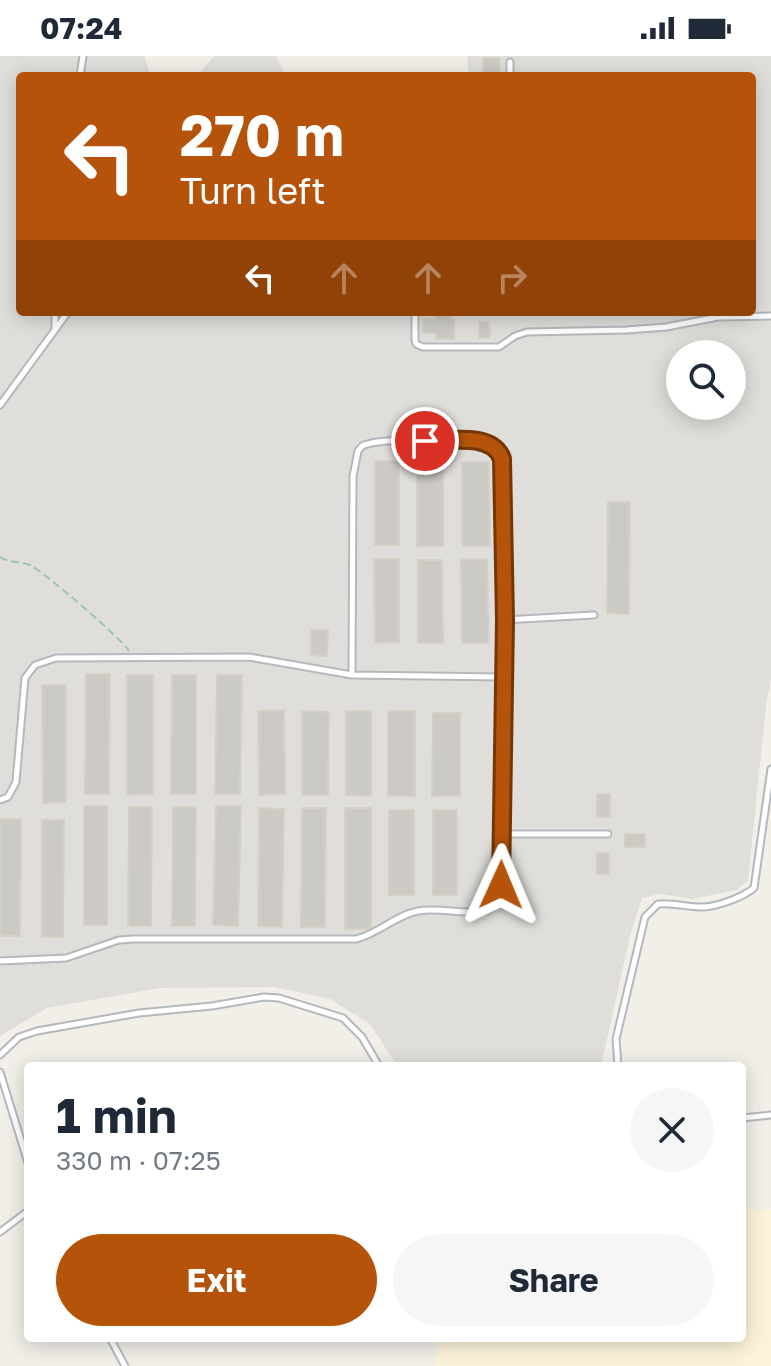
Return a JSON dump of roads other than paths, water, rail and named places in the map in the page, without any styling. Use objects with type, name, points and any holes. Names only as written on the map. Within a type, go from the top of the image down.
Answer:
[{"type":"lane","points":[[510,62],[510,72]]},
{"type":"lane","points":[[55,316],[55,329]]},
{"type":"lane","points":[[0,405],[65,316]]},
{"type":"lane","points":[[415,316],[416,344],[423,347],[499,347],[527,332],[651,329],[718,317],[771,316]]},
{"type":"lane","points":[[0,961],[66,958],[119,940],[134,939],[356,939],[369,936],[415,912],[488,910],[497,901],[505,620],[503,470],[499,450],[486,443],[468,441],[403,441],[366,444],[358,451],[354,465],[352,675]]},
{"type":"lane","points":[[505,620],[594,615]]},
{"type":"lane","points":[[0,800],[8,797],[16,782],[22,687],[35,665],[56,658],[249,657],[352,675],[502,677]]},
{"type":"lane","points":[[618,1062],[616,1039],[645,917],[658,904],[674,902],[704,907],[746,894],[754,888],[771,769]]},
{"type":"lane","points":[[501,834],[608,834]]},
{"type":"lane","points":[[0,1055],[19,1037],[37,1031],[139,1013],[264,997],[279,998],[343,1018],[362,1037],[377,1062]]},
{"type":"lane","points":[[0,1072],[24,1150]]},
{"type":"lane","points":[[746,1118],[771,1115]]},
{"type":"lane","points":[[0,1232],[24,1214]]},
{"type":"lane","points":[[112,1342],[125,1366]]}]
